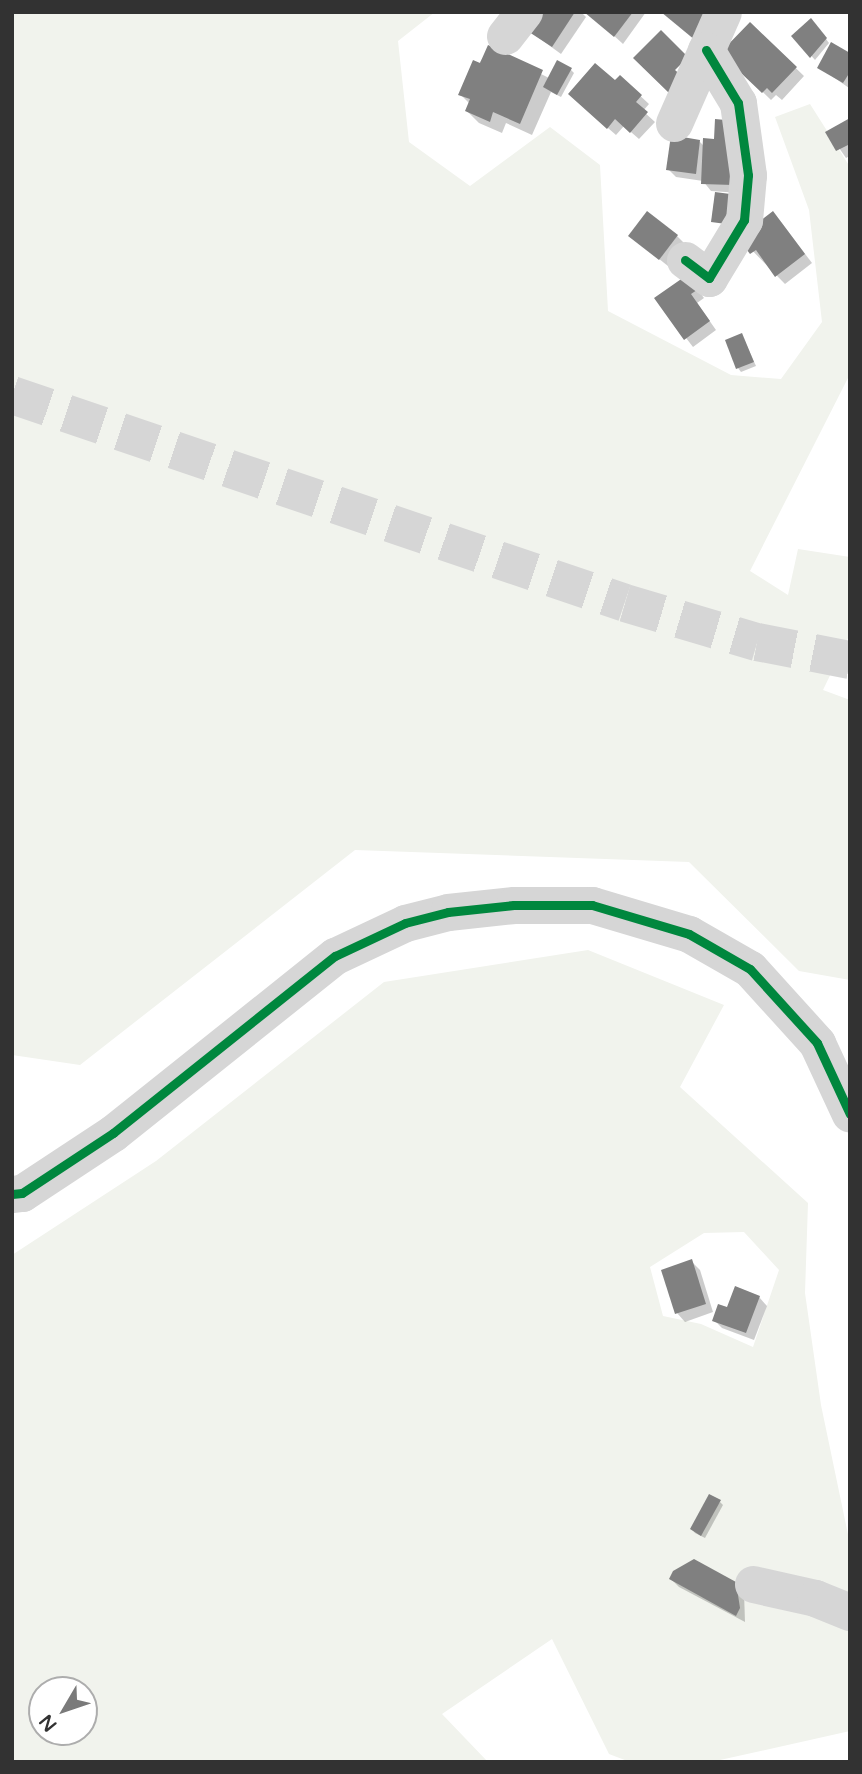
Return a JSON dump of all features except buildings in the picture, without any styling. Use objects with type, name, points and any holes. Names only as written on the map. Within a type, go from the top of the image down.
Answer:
[{"type":"street","points":[[674,123],[723,12]]},
{"type":"street","points":[[685,260],[709,278],[744,220],[748,176],[738,103],[706,50]]},
{"type":"street","points":[[12,1194],[22,1192],[113,1133],[335,956],[405,922],[448,912],[514,905],[592,905],[689,934],[750,969],[817,1043],[850,1114]]},
{"type":"street","points":[[753,1584],[815,1598],[850,1612]]},
{"type":"shaded area","points":[[12,12],[435,12],[398,41],[409,142],[470,186],[550,127],[600,165],[608,311],[731,375],[781,379],[822,322],[809,210],[775,117],[810,104],[850,167],[850,374],[750,571],[788,595],[798,549],[850,557],[850,634],[823,690],[850,700],[850,980],[799,971],[689,862],[355,850],[80,1065],[12,1055]]},
{"type":"shaded area","points":[[588,950],[724,1005],[680,1087],[808,1203],[805,1293],[821,1405],[850,1544],[850,1731],[711,1762],[630,1762],[609,1754],[552,1639],[442,1714],[488,1762],[12,1762],[12,1255],[156,1161],[384,982]],"holes":[[[744,1232],[779,1270],[753,1347],[701,1324],[663,1316],[650,1267],[704,1233]]]},
{"type":"tunnel","points":[[12,395],[625,603],[757,642],[850,660]]},
{"type":"cycle path","points":[[685,260],[709,278],[744,220],[748,175],[738,103],[706,50]]},
{"type":"cycle path","points":[[12,1194],[22,1193],[113,1133],[335,956],[405,923],[448,912],[514,905],[592,905],[689,934],[750,969],[817,1043],[850,1114]]}]
